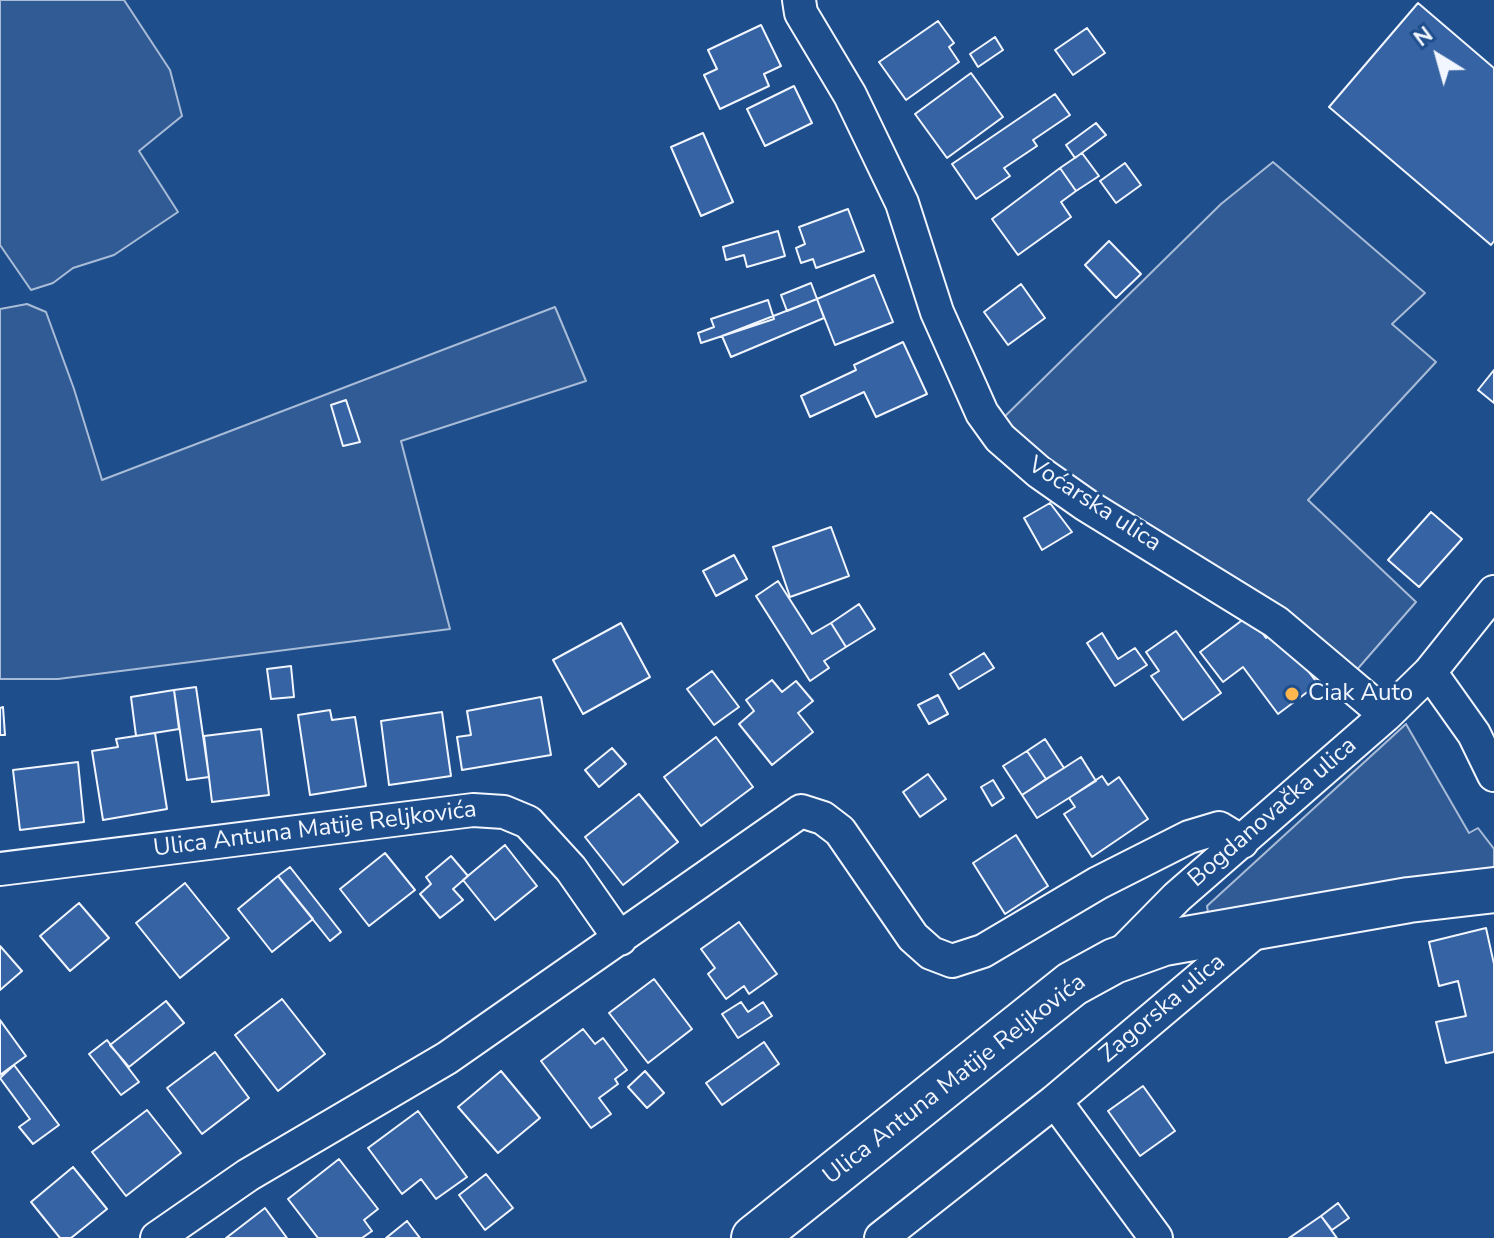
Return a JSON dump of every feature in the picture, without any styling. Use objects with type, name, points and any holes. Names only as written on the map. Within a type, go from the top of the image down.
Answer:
[{"type":"main road","points":[[1262,926],[1409,900],[1494,890]]},
{"type":"main road","name":"Ulica Antuna Matije Reljkovića","points":[[754,1238],[1072,984],[1114,961],[1164,943],[1262,926]]},
{"type":"street","name":"Voćarska ulica","points":[[799,0],[801,13],[850,95],[902,203],[937,312],[977,403],[1000,438],[1039,472],[1086,505],[1276,622],[1386,715]]},
{"type":"street","name":"Bogdanovačka ulica","points":[[1114,961],[1177,897],[1386,715],[1430,672],[1494,592]]},
{"type":"street","points":[[1430,672],[1474,734],[1494,775]]},
{"type":"street","name":"Ulica Antuna Matije Reljkovića","points":[[0,869],[363,822],[473,810],[504,812],[528,822],[571,869],[620,939]]},
{"type":"street","points":[[157,1238],[248,1175],[447,1058],[801,811],[823,818],[840,831],[913,937],[931,953],[952,961],[983,951],[1098,883],[1189,837],[1219,828],[1242,842]]},
{"type":"street","name":"Zagorska ulica","points":[[881,1238],[1055,1101],[1262,926]]},
{"type":"street","points":[[1055,1101],[1156,1238]]},
{"type":"shaded area","points":[[0,0],[124,0],[170,70],[182,116],[139,151],[178,212],[114,255],[73,268],[53,283],[31,290],[0,245]]},
{"type":"shaded area","points":[[1273,162],[1425,293],[1392,324],[1436,362],[1308,500],[1416,602],[1347,681],[993,428],[1221,204]]},
{"type":"shaded area","points":[[27,304],[46,312],[102,480],[555,307],[586,381],[401,441],[450,629],[58,679],[0,679],[0,309]]},
{"type":"shaded area","points":[[1406,724],[1469,833],[1478,828],[1494,849],[1494,866],[1488,872],[1209,920],[1207,906]]},
{"type":"building","points":[[1418,3],[1494,68],[1494,241],[1491,245],[1329,107]]},
{"type":"building","points":[[938,21],[954,43],[949,47],[959,62],[906,100],[879,62]]},
{"type":"building","points":[[761,25],[781,66],[764,74],[769,86],[720,109],[704,75],[717,69],[708,50]]},
{"type":"building","points":[[1087,28],[1105,53],[1073,75],[1055,50]]},
{"type":"building","points":[[995,37],[1003,50],[978,67],[970,54]]},
{"type":"building","points":[[971,73],[1003,117],[947,158],[915,114]]},
{"type":"building","points":[[794,86],[812,123],[765,146],[747,109]]},
{"type":"building","points":[[1055,94],[1070,115],[1033,140],[1037,146],[1004,168],[1010,176],[976,199],[952,164]]},
{"type":"building","points":[[1096,123],[1106,135],[1075,158],[1066,145]]},
{"type":"building","points":[[703,133],[733,202],[701,216],[671,147]]},
{"type":"building","points":[[1082,153],[1099,176],[1076,191],[1060,168]]},
{"type":"building","points":[[1125,163],[1141,185],[1116,203],[1100,181]]},
{"type":"building","points":[[1060,168],[1076,191],[1061,202],[1071,217],[1018,255],[992,219]]},
{"type":"building","points":[[848,209],[864,251],[816,268],[813,259],[801,263],[796,248],[805,244],[799,227]]},
{"type":"building","points":[[778,231],[785,256],[747,267],[744,255],[726,260],[723,247]]},
{"type":"building","points":[[1109,241],[1141,274],[1116,298],[1085,265]]},
{"type":"building","points":[[874,275],[893,322],[835,345],[817,299]]},
{"type":"building","points":[[811,283],[817,299],[787,311],[781,295]]},
{"type":"building","points":[[1021,284],[1045,318],[1008,345],[984,312]]},
{"type":"building","points":[[817,299],[824,318],[731,357],[722,336]]},
{"type":"building","points":[[768,300],[774,319],[701,343],[698,333],[714,327],[711,319]]},
{"type":"building","points":[[903,342],[927,394],[876,417],[864,392],[810,417],[801,396],[856,370],[854,365]]},
{"type":"building","points":[[1494,370],[1494,403],[1478,390]]},
{"type":"building","points":[[346,400],[360,442],[343,446],[331,405]]},
{"type":"building","points":[[1050,503],[1072,532],[1042,550],[1024,518]]},
{"type":"building","points":[[1431,512],[1462,539],[1419,587],[1388,560]]},
{"type":"building","points":[[831,527],[849,576],[790,597],[773,547]]},
{"type":"building","points":[[734,555],[747,579],[716,596],[703,571]]},
{"type":"building","points":[[778,581],[812,634],[831,623],[846,647],[824,661],[829,668],[810,681],[756,596]]},
{"type":"building","points":[[859,604],[875,629],[846,647],[831,623]]},
{"type":"building","points":[[1249,615],[1266,638],[1277,630],[1318,684],[1278,714],[1243,667],[1223,682],[1200,652]]},
{"type":"building","points":[[621,623],[650,677],[583,714],[553,660]]},
{"type":"building","points":[[1176,631],[1221,693],[1183,720],[1151,676],[1159,671],[1146,652]]},
{"type":"building","points":[[1102,633],[1118,659],[1135,648],[1147,665],[1115,686],[1087,643]]},
{"type":"building","points":[[984,653],[994,668],[959,689],[950,674]]},
{"type":"building","points":[[291,666],[294,697],[271,699],[267,669]]},
{"type":"building","points":[[712,671],[739,707],[714,725],[687,689]]},
{"type":"building","points":[[772,680],[782,692],[796,681],[813,701],[798,713],[813,732],[772,765],[739,724],[754,711],[746,700]]},
{"type":"building","points":[[196,687],[209,777],[187,780],[174,690]]},
{"type":"building","points":[[174,690],[179,729],[136,736],[131,697]]},
{"type":"building","points":[[938,695],[948,714],[929,724],[918,705]]},
{"type":"building","points":[[541,697],[551,755],[462,770],[457,737],[471,735],[467,711]]},
{"type":"building","points":[[3,707],[5,735],[0,735],[0,708]]},
{"type":"building","points":[[330,710],[332,720],[355,717],[366,786],[310,795],[298,715]]},
{"type":"building","points":[[442,712],[451,776],[389,785],[381,721]]},
{"type":"building","points":[[261,729],[269,795],[212,802],[204,736]]},
{"type":"building","points":[[155,733],[167,809],[103,820],[92,751],[118,747],[116,739]]},
{"type":"building","points":[[716,737],[753,787],[701,826],[664,777]]},
{"type":"building","points":[[1045,739],[1064,768],[1046,779],[1027,751]]},
{"type":"building","points":[[612,748],[626,764],[599,787],[585,770]]},
{"type":"building","points":[[1027,751],[1046,779],[1022,795],[1003,766]]},
{"type":"building","points":[[1081,757],[1096,781],[1037,818],[1022,795]]},
{"type":"building","points":[[78,762],[84,822],[20,830],[13,770]]},
{"type":"building","points":[[928,774],[946,799],[920,817],[903,792]]},
{"type":"building","points":[[1102,776],[1108,785],[1119,777],[1148,819],[1092,857],[1064,814],[1075,807],[1069,798]]},
{"type":"building","points":[[993,780],[1004,798],[992,806],[981,787]]},
{"type":"building","points":[[639,794],[678,842],[623,885],[585,837]]},
{"type":"building","points":[[1016,835],[1048,886],[1005,914],[973,863]]},
{"type":"building","points":[[505,845],[537,886],[495,920],[463,880]]},
{"type":"building","points":[[385,853],[415,890],[369,926],[340,889]]},
{"type":"building","points":[[451,856],[468,876],[453,889],[463,900],[440,918],[420,894],[431,884],[426,877]]},
{"type":"building","points":[[290,867],[341,932],[330,941],[278,876]]},
{"type":"building","points":[[278,876],[313,919],[272,952],[238,909]]},
{"type":"building","points":[[185,883],[229,938],[180,978],[136,923]]},
{"type":"building","points":[[79,903],[109,938],[70,971],[40,936]]},
{"type":"building","points":[[739,922],[777,974],[749,994],[744,986],[726,999],[708,974],[715,968],[701,949]]},
{"type":"building","points":[[1486,928],[1494,964],[1494,1052],[1446,1063],[1436,1022],[1466,1016],[1458,981],[1439,986],[1429,942]]},
{"type":"building","points":[[0,946],[22,971],[0,990]]},
{"type":"building","points":[[654,979],[692,1029],[648,1063],[609,1013]]},
{"type":"building","points":[[282,999],[325,1054],[278,1091],[235,1035]]},
{"type":"building","points":[[166,1001],[184,1023],[129,1067],[110,1045]]},
{"type":"building","points":[[741,1002],[748,1012],[763,1002],[772,1016],[738,1038],[722,1014]]},
{"type":"building","points":[[0,1020],[26,1056],[0,1075]]},
{"type":"building","points":[[583,1029],[595,1044],[603,1038],[627,1070],[615,1079],[618,1084],[599,1098],[611,1114],[591,1128],[541,1061]]},
{"type":"building","points":[[107,1040],[139,1082],[121,1095],[89,1054]]},
{"type":"building","points":[[764,1042],[779,1064],[722,1105],[706,1083]]},
{"type":"building","points":[[215,1052],[249,1098],[202,1134],[167,1088]]},
{"type":"building","points":[[14,1065],[59,1125],[33,1144],[19,1127],[30,1119],[0,1078]]},
{"type":"building","points":[[501,1071],[540,1118],[498,1153],[458,1107]]},
{"type":"building","points":[[645,1071],[664,1093],[647,1108],[628,1087]]},
{"type":"building","points":[[1143,1086],[1175,1131],[1140,1156],[1108,1111]]},
{"type":"building","points":[[147,1110],[181,1153],[126,1196],[92,1152]]},
{"type":"building","points":[[418,1111],[467,1177],[436,1199],[421,1179],[402,1194],[368,1148]]},
{"type":"building","points":[[339,1159],[378,1209],[364,1220],[372,1231],[362,1238],[318,1238],[288,1199]]},
{"type":"building","points":[[73,1167],[107,1209],[71,1238],[60,1238],[31,1202]]},
{"type":"building","points":[[486,1174],[513,1208],[485,1230],[459,1195]]},
{"type":"building","points":[[1338,1203],[1349,1218],[1332,1230],[1321,1216]]},
{"type":"building","points":[[265,1208],[287,1238],[226,1238]]},
{"type":"building","points":[[1321,1216],[1337,1238],[1289,1238]]},
{"type":"building","points":[[407,1221],[420,1238],[386,1238]]},
{"type":"place","name":"Ciak Auto","points":[[1292,694]]}]
